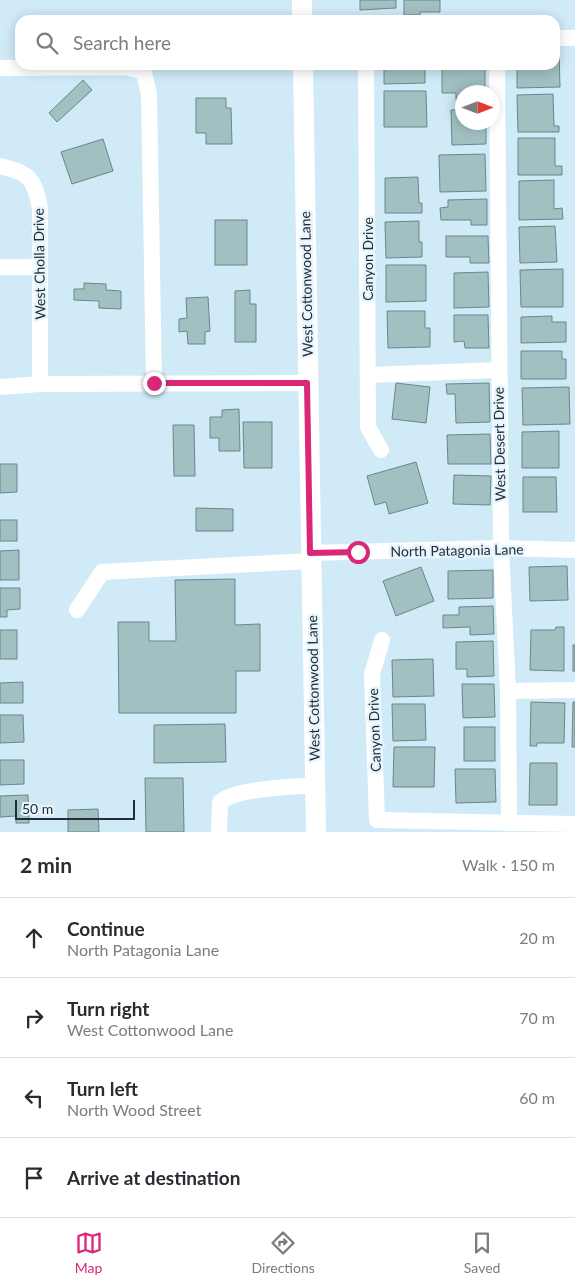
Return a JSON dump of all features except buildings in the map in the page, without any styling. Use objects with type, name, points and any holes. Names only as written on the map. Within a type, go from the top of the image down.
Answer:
[{"type":"main road","points":[[302,0],[302,15]]},
{"type":"main road","name":"West Cottonwood Lane","points":[[303,70],[316,832]]},
{"type":"street","points":[[560,38],[575,38]]},
{"type":"street","points":[[0,68],[15,68]]},
{"type":"street","points":[[138,70],[144,73],[149,94],[154,383]]},
{"type":"street","name":"Canyon Drive","points":[[366,70],[368,427],[381,450]]},
{"type":"street","name":"West Desert Drive","points":[[497,70],[500,548],[508,690],[508,823]]},
{"type":"street","name":"West Cholla Drive","points":[[0,166],[17,170],[27,176],[36,188],[40,208],[40,384]]},
{"type":"street","points":[[0,267],[40,267]]},
{"type":"street","points":[[368,375],[498,370]]},
{"type":"street","points":[[0,386],[40,384],[307,383]]},
{"type":"street","name":"North Patagonia Lane","points":[[77,610],[102,572],[310,557],[500,548],[575,550]]},
{"type":"street","name":"Canyon Drive","points":[[382,640],[372,674],[377,820],[508,823]]},
{"type":"street","points":[[508,690],[575,690]]},
{"type":"street","points":[[219,832],[220,802],[225,798],[261,789],[314,785]]},
{"type":"street","points":[[508,823],[575,824]]},
{"type":"route","points":[[154,383],[307,383],[310,553],[358,552]]}]
